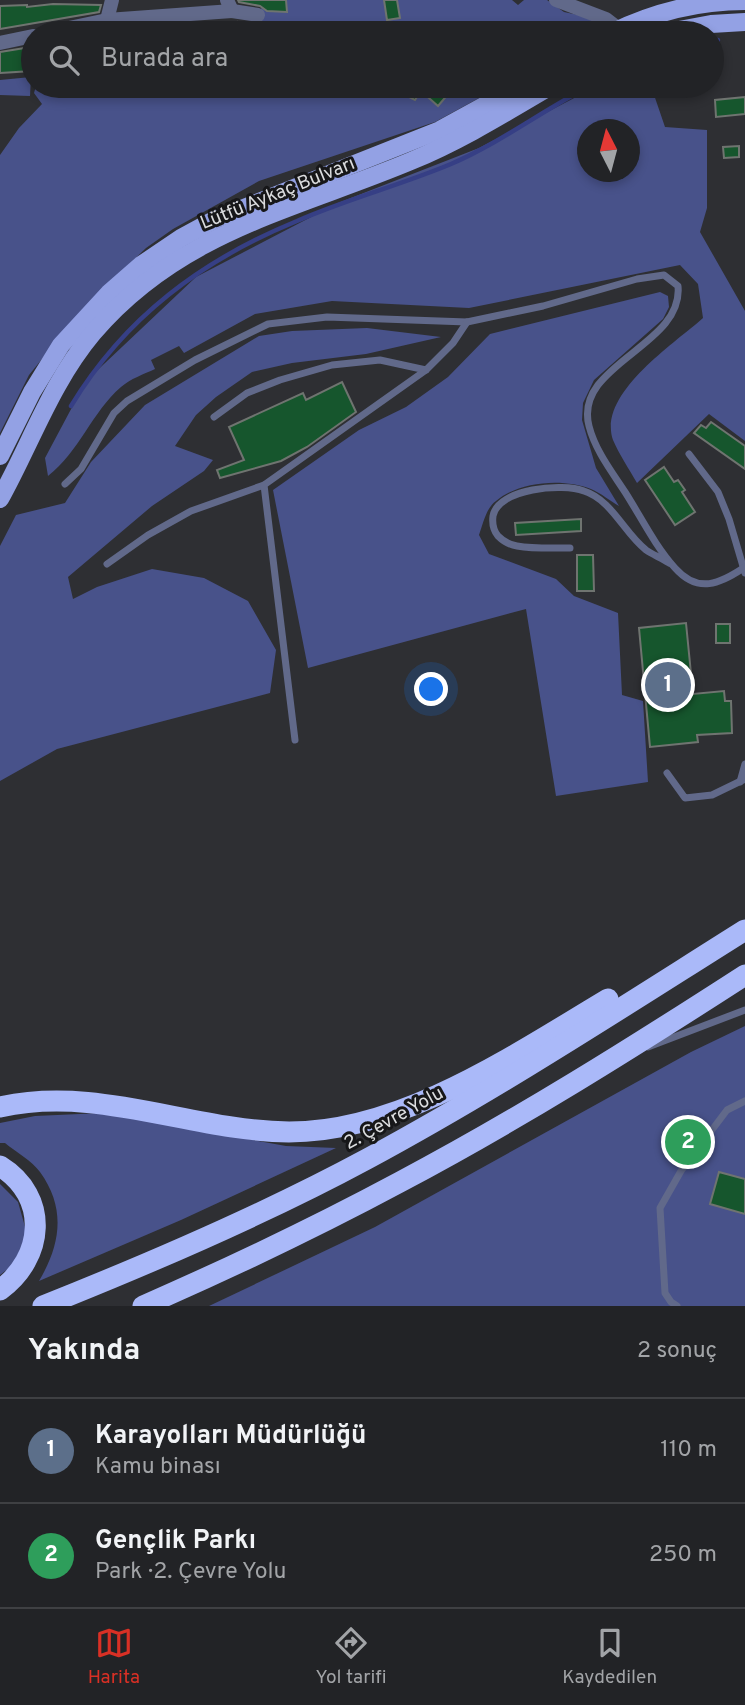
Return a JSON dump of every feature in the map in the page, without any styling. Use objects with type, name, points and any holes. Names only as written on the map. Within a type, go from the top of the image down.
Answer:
[{"type":"highway","name":"2. Çevre Yolu","points":[[43,1306],[161,1257],[365,1160],[539,1059],[745,930]]},
{"type":"highway","points":[[0,1107],[49,1101],[102,1103],[222,1124],[288,1132],[353,1124],[400,1110],[486,1072],[613,996],[657,974],[688,966]]},
{"type":"highway","points":[[143,1306],[400,1182],[608,1063],[745,975]]},
{"type":"highway","points":[[0,1166],[24,1188],[34,1211],[36,1226],[28,1259],[19,1274],[0,1290]]},
{"type":"main road","points":[[708,1],[711,21]]},
{"type":"main road","points":[[643,21],[708,1],[745,1]]},
{"type":"main road","points":[[724,23],[745,22]]},
{"type":"main road","name":"Lütfü Aykaç Bulvarı","points":[[0,456],[32,392],[61,345],[109,293],[141,265],[181,238],[216,219],[440,130],[498,98]]},
{"type":"main road","name":"Lütfü Aykaç Bulvarı","points":[[2,493],[47,403],[79,351],[122,303],[151,279],[193,249],[236,227],[409,162],[450,144],[530,98]]},
{"type":"street","points":[[107,20],[112,0]]},
{"type":"street","points":[[556,0],[609,21]]},
{"type":"street","points":[[102,21],[230,5],[258,15]]},
{"type":"street","points":[[0,43],[21,39]]},
{"type":"lane","points":[[65,485],[81,469],[114,413],[127,401],[195,360],[268,324],[327,317],[467,322],[543,306],[637,279],[664,275],[678,286],[679,300],[668,324],[631,353],[597,387],[589,406],[589,425],[605,462],[670,563],[685,579],[709,585],[745,569],[718,492],[689,454]]},
{"type":"lane","points":[[107,564],[148,534],[191,511],[264,485],[425,370],[453,342],[467,322]]},
{"type":"lane","points":[[214,417],[247,393],[332,365],[380,360],[425,370]]},
{"type":"lane","points":[[264,485],[295,740]]},
{"type":"lane","points":[[570,548],[515,546],[508,543],[494,531],[492,519],[495,509],[517,494],[533,490],[572,488],[584,491],[597,497],[645,549],[670,563]]},
{"type":"lane","points":[[667,773],[685,799],[712,795],[742,780],[745,764]]},
{"type":"lane","points":[[608,1063],[745,1010]]},
{"type":"lane","points":[[677,1306],[664,1293],[660,1208],[681,1171],[727,1110],[745,1101]]},
{"type":"shaded area","points":[[261,0],[512,0],[518,5],[524,0],[547,0],[564,12],[603,21],[262,21]]},
{"type":"shaded area","points":[[21,78],[21,96],[0,95],[0,80]]},
{"type":"shaded area","points":[[38,98],[479,98],[435,122],[259,181],[173,229],[146,248],[80,312],[29,375],[0,433],[0,155],[19,128],[42,104]]},
{"type":"shaded area","points":[[574,98],[655,98],[665,127],[707,130],[707,208],[700,232],[745,311],[745,441],[709,414],[637,483],[613,440],[611,423],[616,405],[627,388],[658,356],[703,318],[698,284],[680,265],[469,308],[332,301],[255,314],[184,353],[179,346],[151,360],[155,369],[121,387],[111,397],[68,455],[48,476],[45,458],[86,381],[196,277],[338,203],[479,148]]},
{"type":"shaded area","points":[[660,292],[668,296],[669,307],[663,319],[594,380],[583,403],[582,420],[596,468],[619,506],[595,491],[580,486],[542,483],[517,489],[493,504],[485,516],[479,535],[489,554],[556,579],[574,596],[618,613],[622,695],[643,701],[648,782],[556,796],[526,609],[308,668],[273,490],[359,430],[406,407],[448,377],[490,334]]},
{"type":"shaded area","points":[[367,328],[441,337],[366,354],[292,363],[252,372],[196,415],[175,446],[213,460],[204,471],[152,506],[68,577],[73,599],[97,587],[152,569],[204,578],[248,601],[276,650],[270,693],[57,749],[0,781],[0,546],[16,515],[65,503],[91,462],[145,405],[259,336],[292,331]]},
{"type":"shaded area","points":[[745,1026],[745,1306],[209,1306],[375,1227],[691,1052]]},
{"type":"shaded area","points":[[102,1113],[286,1146],[336,1148],[181,1220],[39,1281],[56,1240],[57,1213],[54,1199],[37,1168],[5,1143],[0,1143],[0,1123],[35,1116]]},
{"type":"shaded area","points":[[0,1184],[18,1202],[27,1234],[13,1265],[0,1275]]},
{"type":"building","points":[[238,0],[286,0],[287,12],[267,11],[260,6]]},
{"type":"building","points":[[384,0],[397,0],[400,18],[387,20]]},
{"type":"building","points":[[53,4],[101,5],[99,12],[47,21],[21,21],[21,25],[0,29],[0,6]]},
{"type":"building","points":[[21,49],[21,72],[0,73],[0,52]]},
{"type":"building","points":[[745,97],[745,114],[716,117],[715,100]]},
{"type":"building","points":[[429,98],[445,98],[438,106]]},
{"type":"building","points":[[739,146],[739,157],[724,158],[723,147]]},
{"type":"building","points":[[342,382],[356,412],[307,447],[281,461],[220,478],[217,470],[244,460],[229,427],[303,393],[306,400]]},
{"type":"building","points":[[711,422],[745,446],[745,469],[694,433],[701,425],[706,428]]},
{"type":"building","points":[[664,467],[674,482],[678,480],[685,490],[682,492],[695,512],[675,525],[645,480]]},
{"type":"building","points":[[581,519],[581,531],[516,535],[515,523]]},
{"type":"building","points":[[577,555],[593,555],[594,591],[577,591]]},
{"type":"building","points":[[686,623],[693,694],[724,691],[725,701],[731,701],[732,733],[697,735],[698,742],[650,747],[639,628]]},
{"type":"building","points":[[716,624],[730,624],[730,643],[716,643]]},
{"type":"building","points":[[719,1172],[745,1179],[745,1214],[710,1204]]},
{"type":"waterway","points":[[71,406],[116,345],[141,319],[198,273],[262,236],[469,156],[568,98]]},
{"type":"place","name":"Karayolları Müdürlüğü","points":[[668,685]]},
{"type":"place","name":"Gençlik Parkı","points":[[688,1142]]}]
